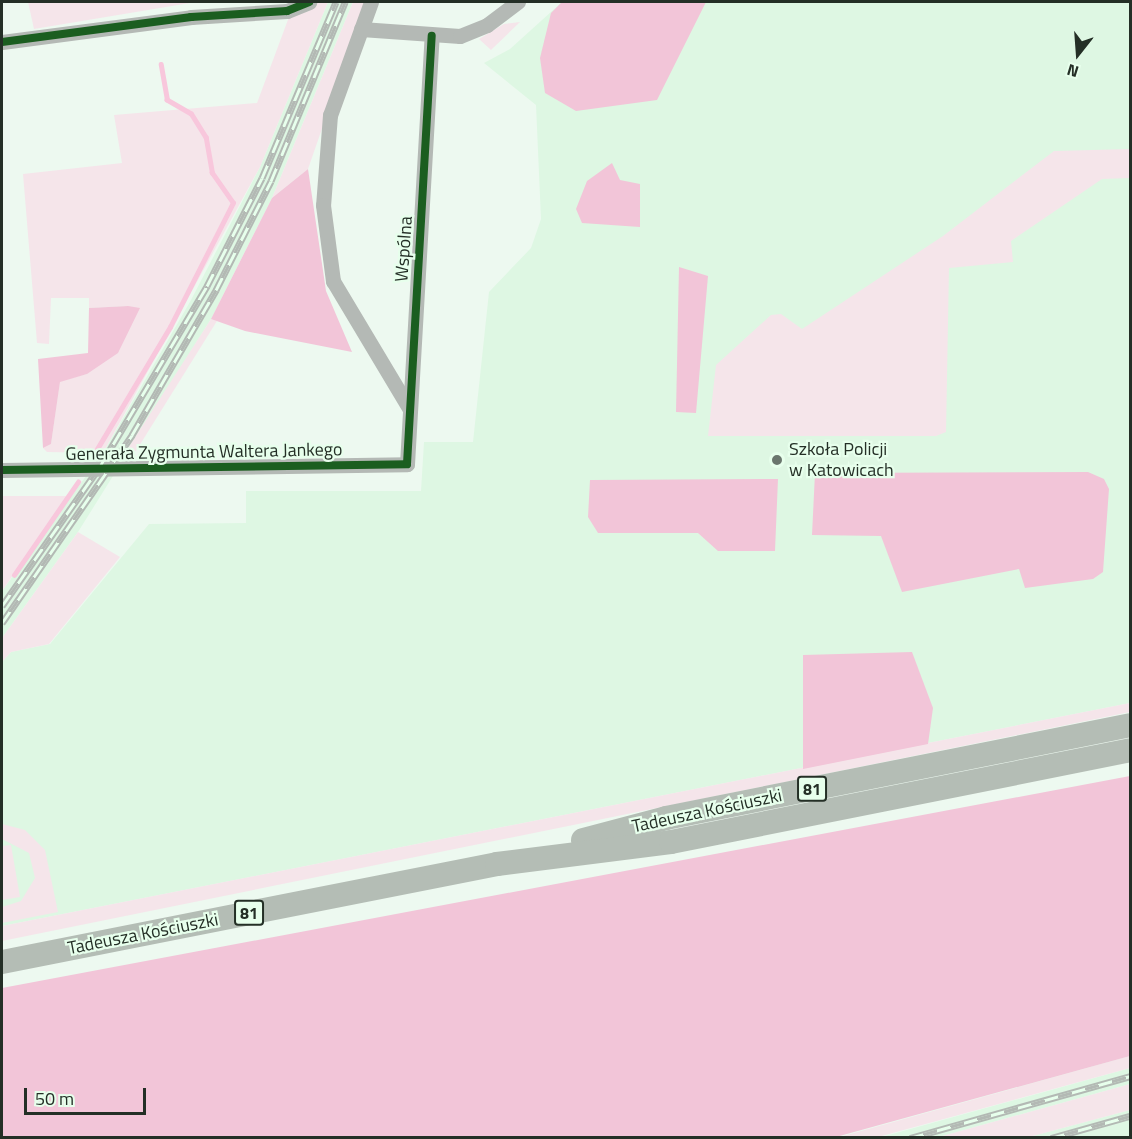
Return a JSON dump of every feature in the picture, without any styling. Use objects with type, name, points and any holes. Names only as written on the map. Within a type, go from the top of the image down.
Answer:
[{"type":"main road","name":"Tadeusza Kościuszki","points":[[497,864],[666,818],[1131,725]]},
{"type":"main road","name":"Tadeusza Kościuszki","points":[[2,962],[497,864],[671,842],[1131,750]]},
{"type":"street","points":[[2,42],[191,17],[288,12],[309,2]]},
{"type":"street","points":[[371,2],[330,115],[323,205],[333,281],[409,408]]},
{"type":"street","points":[[361,29],[432,36],[480,30],[518,2]]},
{"type":"street","name":"Wspólna","points":[[407,464],[432,36]]},
{"type":"street","name":"Generała Zygmunta Waltera Jankego","points":[[2,470],[407,464]]},
{"type":"shaded area","points":[[28,2],[196,2],[34,29]]},
{"type":"shaded area","points":[[314,2],[328,2],[260,167],[103,453],[47,452],[43,448],[51,444],[60,381],[87,374],[128,306],[89,308],[89,298],[51,298],[49,344],[37,343],[23,174],[122,163],[114,115],[257,103],[289,17],[309,11]]},
{"type":"shaded area","points":[[328,2],[353,2],[272,198],[211,319],[78,532],[2,638],[2,591],[103,453],[191,300],[260,167]]},
{"type":"shaded area","points":[[353,2],[366,2],[308,169],[272,198]]},
{"type":"shaded area","name":"Szkoła Policji w Katowicach","points":[[562,2],[1130,2],[1130,703],[2,926],[2,662],[11,652],[50,644],[149,524],[246,523],[246,491],[421,491],[424,442],[473,442],[489,292],[531,248],[541,219],[536,105],[484,63],[510,49]]},
{"type":"shaded area","points":[[562,2],[706,2],[657,100],[576,111],[545,93],[540,58],[551,13]]},
{"type":"shaded area","points":[[520,22],[491,50],[479,39],[504,24]]},
{"type":"shaded area","points":[[1130,149],[1130,178],[1102,179],[1011,241],[1013,262],[949,268],[946,432],[936,436],[708,436],[716,365],[771,315],[781,314],[802,329],[943,236],[1054,151]]},
{"type":"shaded area","points":[[612,163],[620,180],[640,184],[640,227],[582,223],[576,209],[587,181]]},
{"type":"shaded area","points":[[308,169],[326,291],[352,352],[245,331],[211,319],[272,198]]},
{"type":"shaded area","points":[[679,267],[708,276],[696,413],[676,412]]},
{"type":"shaded area","points":[[128,306],[140,308],[118,353],[87,374],[60,382],[51,444],[43,448],[38,359],[88,353],[89,308]]},
{"type":"shaded area","points":[[211,319],[217,321],[136,451],[125,453]]},
{"type":"shaded area","points":[[1088,472],[1104,479],[1109,489],[1103,572],[1093,579],[1025,588],[1019,569],[902,592],[881,536],[812,535],[815,473]]},
{"type":"shaded area","points":[[778,479],[775,551],[718,551],[698,533],[598,533],[588,517],[590,480]]},
{"type":"shaded area","points":[[2,496],[68,496],[2,591]]},
{"type":"shaded area","points":[[78,532],[120,557],[49,644],[11,652],[2,662],[2,638]]},
{"type":"shaded area","points":[[912,652],[933,708],[928,744],[803,769],[803,655]]},
{"type":"shaded area","points":[[1130,703],[1130,712],[2,941],[2,926]]},
{"type":"shaded area","points":[[1130,776],[1130,1056],[836,1137],[2,1137],[2,988]]},
{"type":"shaded area","points":[[2,824],[25,830],[45,850],[58,912],[2,923],[2,907],[21,901],[35,878],[29,853],[2,839]]},
{"type":"shaded area","points":[[11,845],[20,897],[2,900],[2,846]]},
{"type":"shaded area","points":[[1130,1056],[1130,1068],[878,1137],[836,1138]]},
{"type":"shaded area","points":[[1130,1068],[1130,1084],[939,1137],[878,1138]]},
{"type":"shaded area","points":[[1130,1084],[1130,1110],[1029,1137],[939,1137]]},
{"type":"shaded area","points":[[1130,1110],[1130,1137],[1029,1137]]},
{"type":"waterway","points":[[97,449],[170,327],[233,203],[212,173],[206,138],[191,114],[167,100],[161,65]]},
{"type":"waterway","points":[[14,575],[78,482]]},
{"type":"railway","points":[[2,606],[99,468],[207,286],[262,178],[336,2]]},
{"type":"railway","points":[[2,623],[132,435],[216,290],[271,181],[345,2]]},
{"type":"railway","points":[[910,1138],[1130,1076]]},
{"type":"railway","points":[[1051,1138],[1130,1116]]},
{"type":"cycle path","points":[[2,42],[191,17],[287,11],[309,2]]},
{"type":"cycle path","points":[[2,470],[407,464],[432,36]]},
{"type":"place","name":"Szkoła Policji w Katowicach","points":[[777,460]]}]
